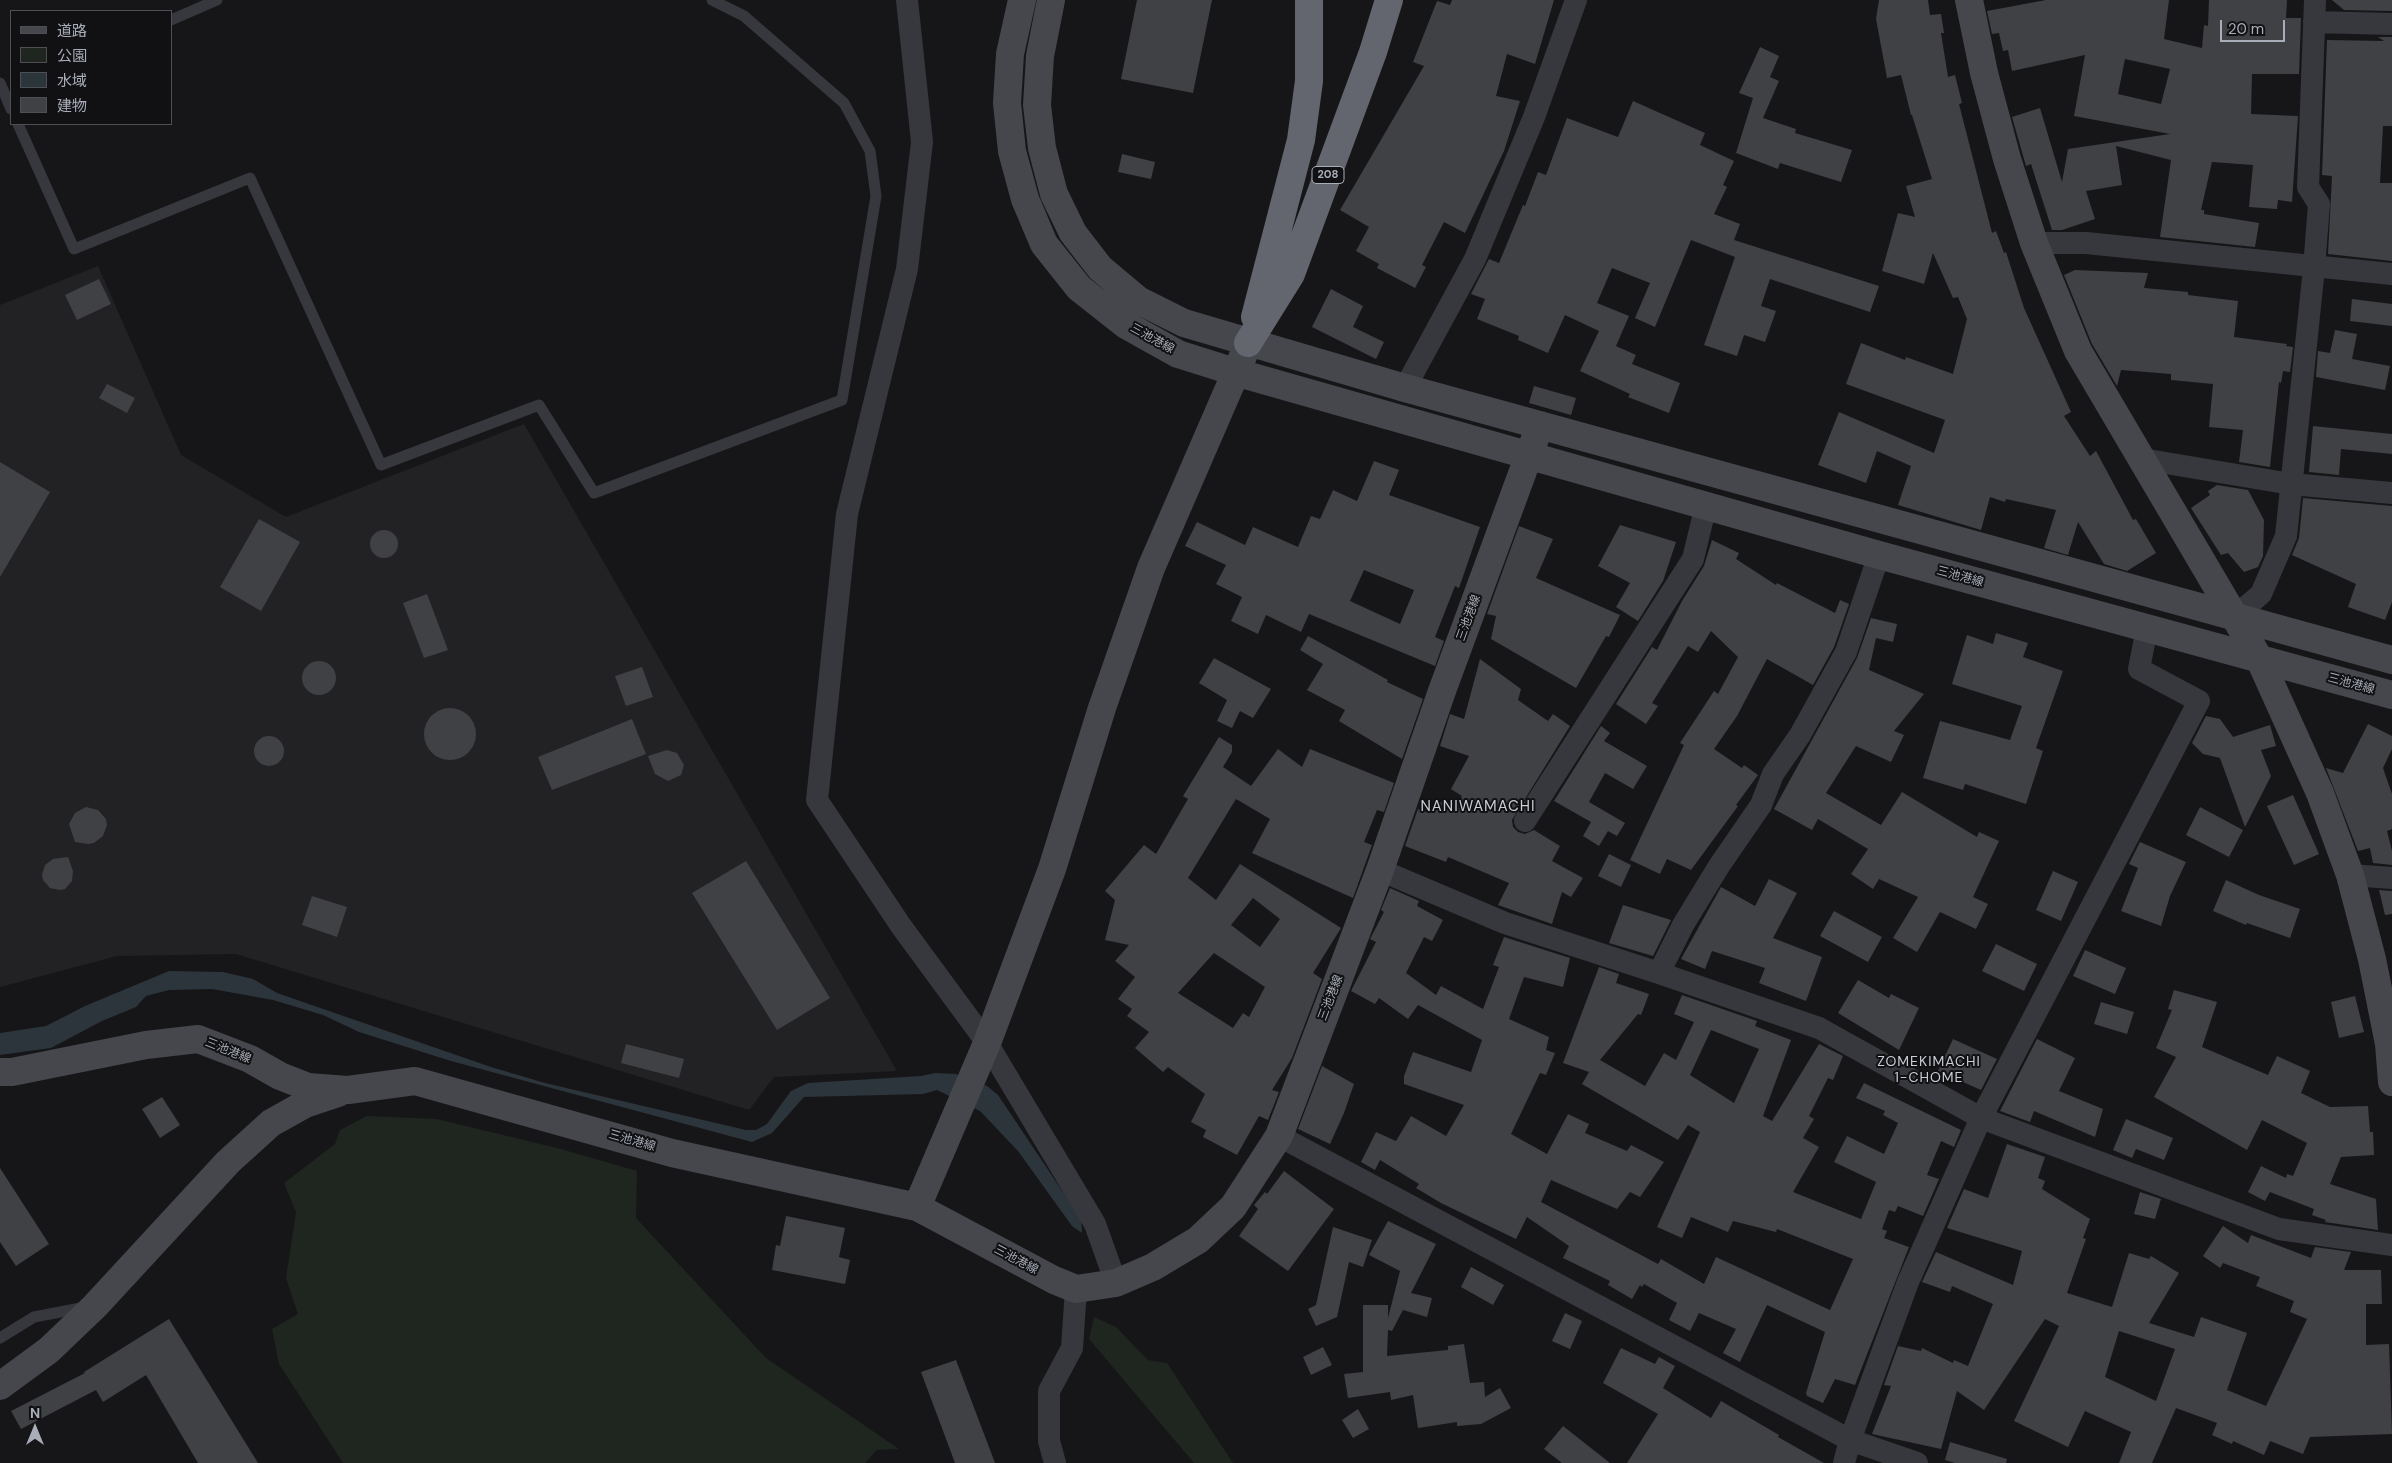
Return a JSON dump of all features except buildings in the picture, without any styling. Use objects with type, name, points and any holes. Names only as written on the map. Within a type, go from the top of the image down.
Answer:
[{"type":"highway","name":"208","points":[[1248,343],[1301,140],[1309,81],[1309,0]]},
{"type":"highway","name":"208","points":[[1248,343],[1291,274],[1373,52],[1389,0]]},
{"type":"main road","name":"三池港線","points":[[1022,0],[1010,54],[1007,103],[1012,151],[1025,199],[1044,244],[1079,288],[1126,325],[1178,354],[1235,372],[1879,554],[2392,695]]},
{"type":"main road","points":[[1051,0],[1040,56],[1037,105],[1042,148],[1054,194],[1073,233],[1100,268],[1138,300],[1184,323],[1405,388],[2392,660]]},
{"type":"main road","points":[[1969,0],[1984,73],[2007,158],[2034,243],[2078,351],[2260,660],[2320,793],[2350,875],[2372,959],[2390,1044],[2392,1082]]},
{"type":"main road","points":[[916,1207],[973,1078],[1052,868],[1102,708],[1151,568],[1248,343]]},
{"type":"main road","name":"三池港線","points":[[0,1072],[12,1072],[146,1044],[198,1039],[250,1059],[280,1076],[308,1087],[348,1090],[416,1081],[672,1152],[916,1207],[1076,1290],[1116,1283],[1153,1267],[1198,1240],[1233,1207],[1278,1136],[1380,870],[1442,691],[1540,425]]},
{"type":"main road","points":[[0,1386],[49,1350],[95,1306],[228,1162],[272,1122],[305,1104],[348,1090]]},
{"type":"street","points":[[907,0],[922,142],[907,270],[847,514],[817,800],[901,926],[987,1043],[1095,1224],[1116,1283]]},
{"type":"street","points":[[1405,388],[1475,259],[1534,117],[1576,0]]},
{"type":"street","points":[[2234,617],[2261,594],[2286,536],[2314,268],[2318,204],[2308,187],[2314,11],[2392,24]]},
{"type":"street","points":[[2034,243],[2086,244],[2314,268],[2392,274]]},
{"type":"street","points":[[2142,459],[2291,484],[2392,493]]},
{"type":"street","points":[[1524,821],[1693,558],[1706,505]]},
{"type":"street","points":[[1659,973],[1682,925],[1719,866],[1761,805],[1773,774],[1800,735],[1846,652],[1879,554]]},
{"type":"street","points":[[1844,1463],[1850,1440],[1908,1282],[1981,1118],[2199,701],[2139,670],[2147,628]]},
{"type":"street","points":[[1380,870],[1505,923],[1819,1028],[1981,1118],[2279,1229],[2392,1245]]},
{"type":"street","points":[[2350,875],[2392,878]]},
{"type":"street","points":[[1278,1136],[1850,1440],[1917,1463]]},
{"type":"street","points":[[1055,1463],[1049,1440],[1049,1391],[1072,1348],[1076,1290]]},
{"type":"lane","points":[[172,20],[217,0]]},
{"type":"lane","points":[[18,125],[74,248],[250,178],[381,465],[539,405],[594,493],[842,400],[876,196],[870,151],[844,103],[744,16],[712,0]]},
{"type":"lane","points":[[5,88],[10,106]]},
{"type":"lane","points":[[0,1338],[34,1317],[95,1306]]},
{"type":"shaded area","points":[[98,266],[181,455],[286,517],[524,424],[897,1071],[774,1077],[749,1110],[236,954],[117,956],[0,987],[0,305]]},
{"type":"green space","points":[[367,1116],[437,1119],[561,1149],[637,1171],[636,1218],[766,1358],[899,1449],[877,1450],[865,1463],[343,1463],[279,1364],[272,1329],[298,1314],[286,1278],[296,1212],[284,1183],[335,1144],[340,1130]]},
{"type":"green space","points":[[1094,1317],[1116,1327],[1148,1360],[1167,1363],[1233,1463],[1194,1463],[1089,1339]]},
{"type":"water","points":[[169,971],[223,972],[253,979],[277,993],[491,1067],[545,1083],[746,1130],[756,1130],[767,1124],[791,1091],[808,1083],[921,1076],[935,1073],[956,1074],[987,1086],[998,1095],[1081,1219],[1082,1233],[1072,1226],[1018,1151],[980,1111],[937,1090],[923,1094],[804,1097],[772,1133],[752,1142],[451,1061],[359,1032],[323,1015],[273,1000],[212,989],[169,990],[146,996],[136,1007],[102,1021],[51,1048],[0,1055],[0,1033],[46,1026],[85,1006]]},
{"type":"district","name":"NANIWAMACHI","points":[[1478,807]]},
{"type":"district","name":"ZOMEKIMACHI 1-CHOME","points":[[1929,1070]]}]
